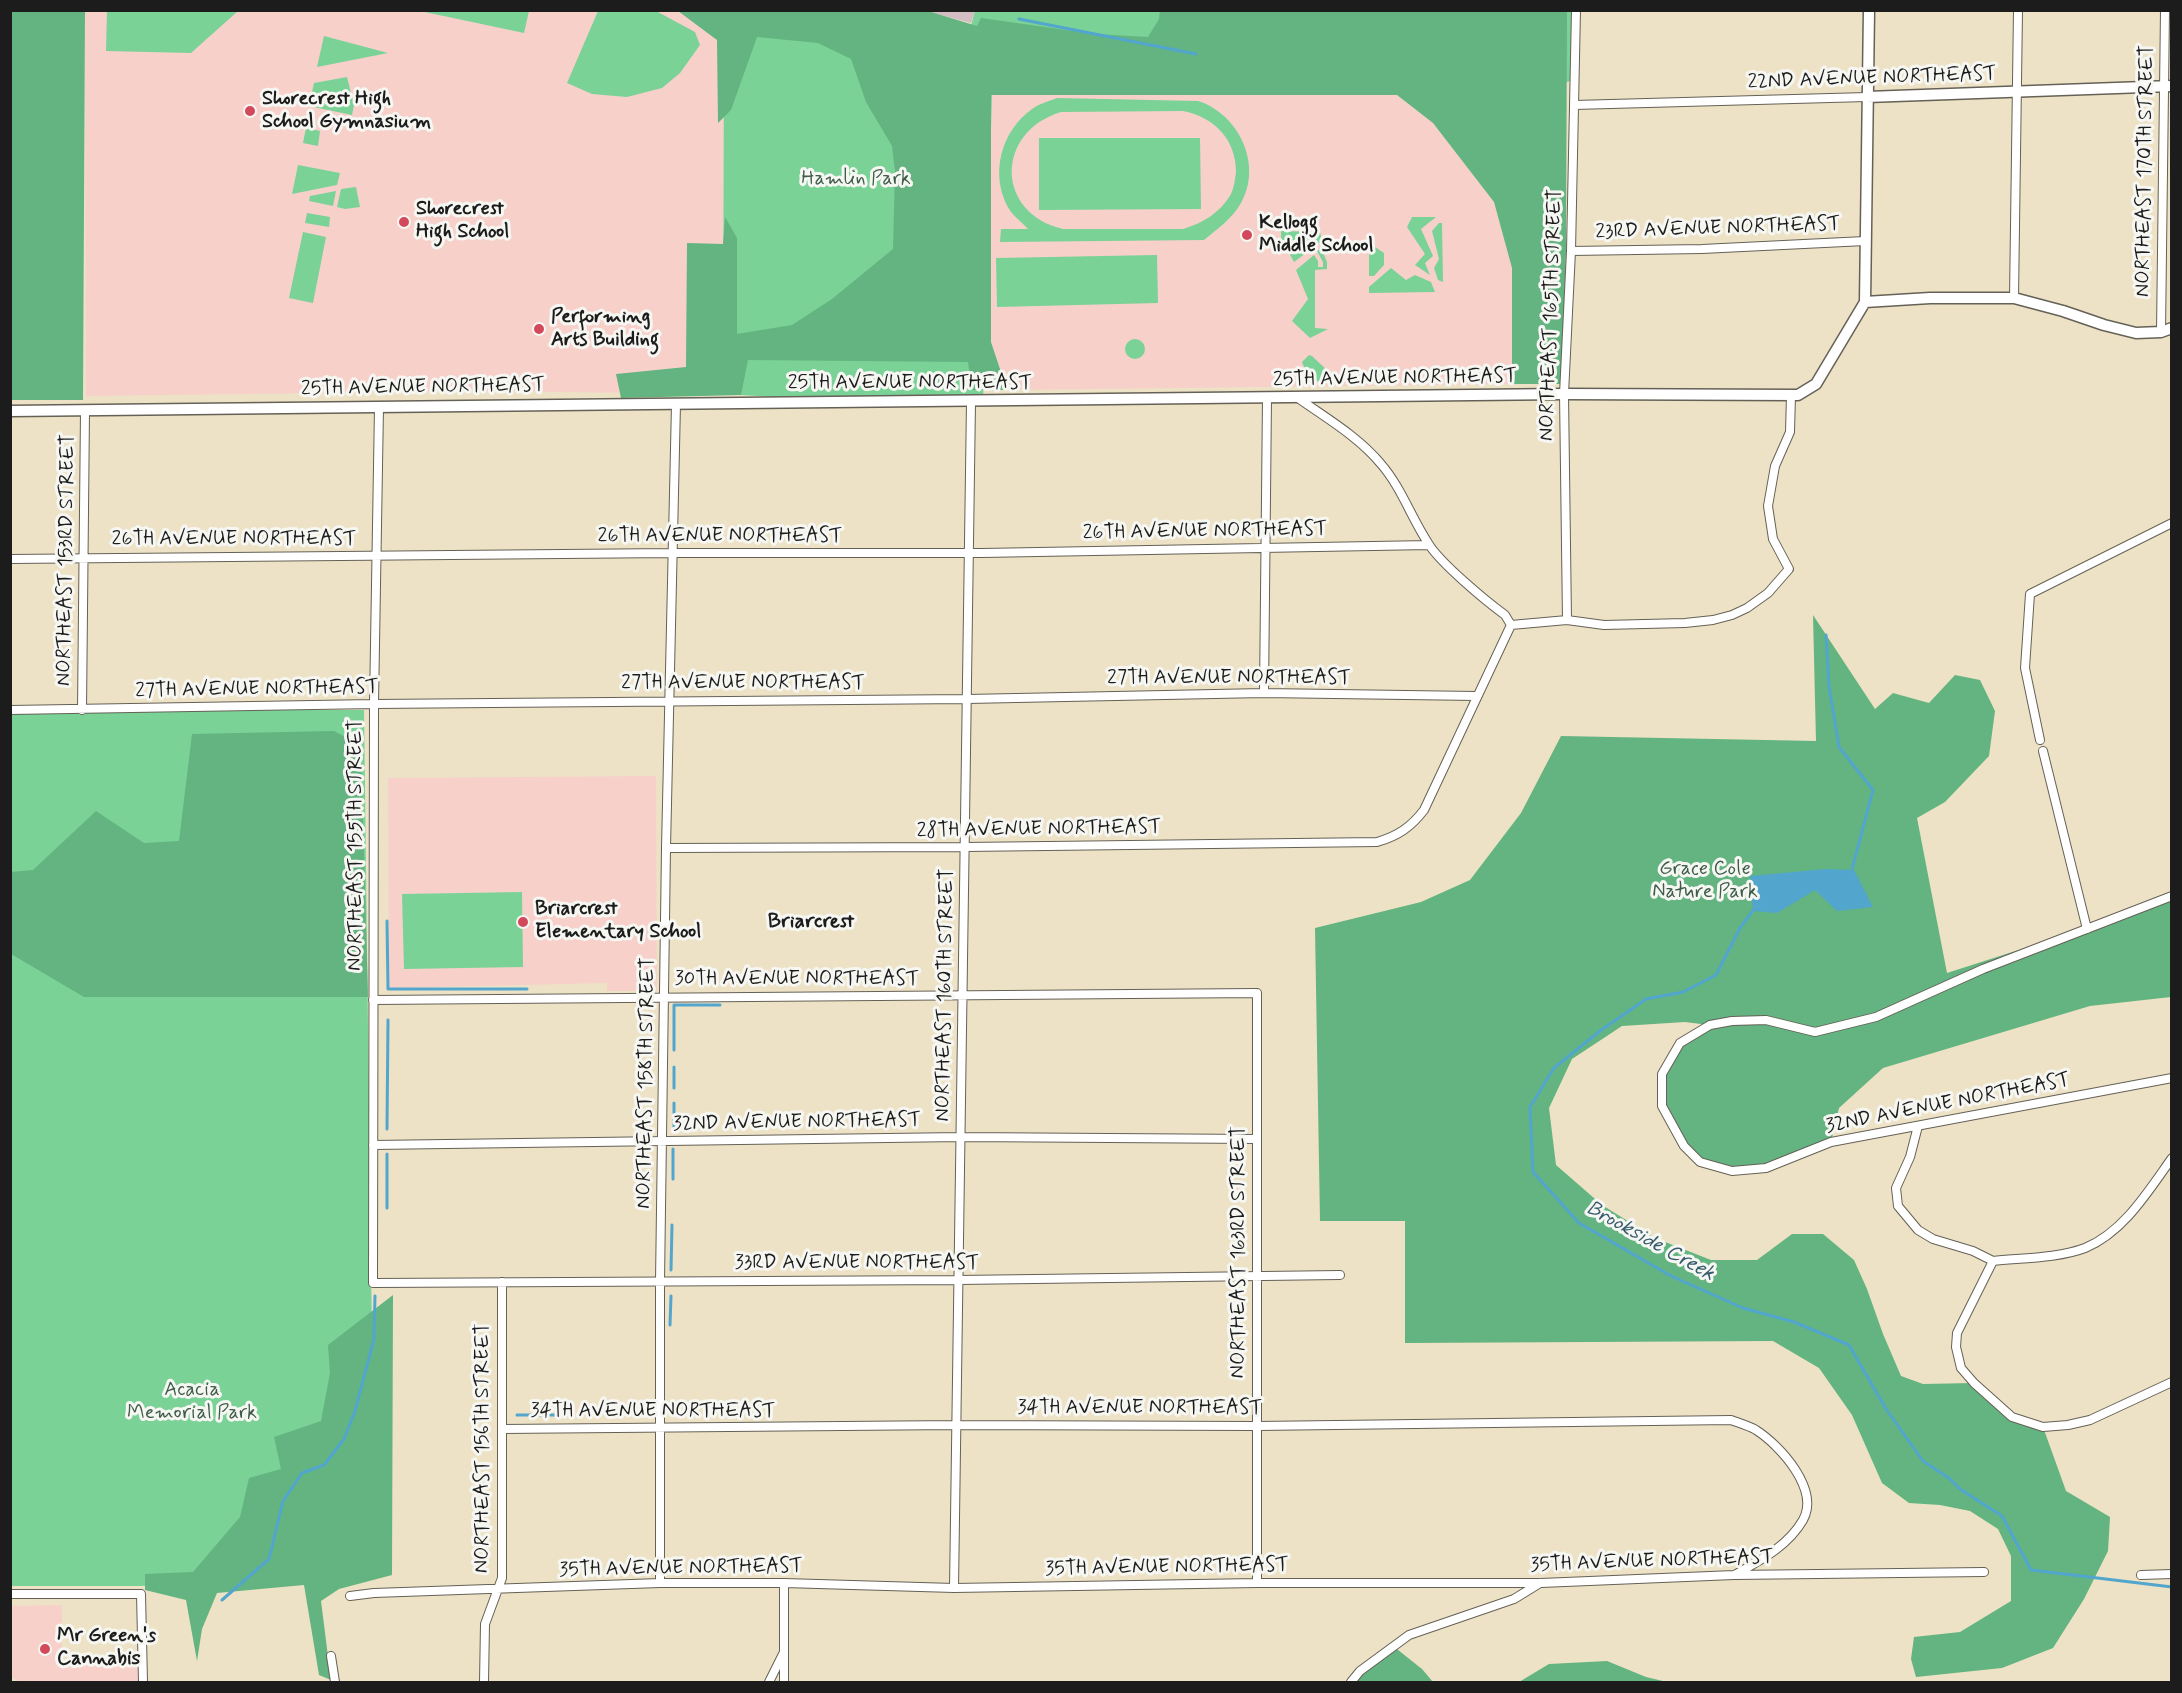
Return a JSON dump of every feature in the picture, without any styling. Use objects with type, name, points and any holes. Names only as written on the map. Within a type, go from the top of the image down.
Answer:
[{"type":"street","name":"NORTHEAST 165TH STREET","points":[[1566,620],[1564,394],[1571,250],[1576,10]]},
{"type":"street","points":[[1869,10],[1865,302],[1930,298],[2014,298],[2063,311],[2104,326],[2136,333],[2166,330]]},
{"type":"street","points":[[2014,298],[2018,10]]},
{"type":"street","name":"NORTHEAST 170TH STREET","points":[[2164,10],[2168,86],[2166,330]]},
{"type":"street","name":"22ND AVENUE NORTHEAST","points":[[1574,105],[2168,86]]},
{"type":"street","name":"23RD AVENUE NORTHEAST","points":[[1571,250],[1702,249],[1865,241]]},
{"type":"street","name":"25TH AVENUE NORTHEAST","points":[[10,411],[1564,394],[1798,395],[1816,384],[1865,302]]},
{"type":"street","points":[[1511,625],[1566,620],[1604,625],[1713,620],[1747,608],[1768,593],[1789,569],[1773,539],[1768,506],[1776,466],[1791,432],[1791,395]]},
{"type":"street","points":[[1264,693],[1267,398]]},
{"type":"street","points":[[1298,398],[1358,442],[1381,464],[1400,491],[1429,545],[1505,615],[1511,625]]},
{"type":"street","name":"NORTHEAST 160TH STREET","points":[[954,1588],[971,402]]},
{"type":"street","name":"NORTHEAST 158TH STREET","points":[[660,1583],[660,1281],[666,848],[676,404]]},
{"type":"street","name":"NORTHEAST 155TH STREET","points":[[373,1283],[374,704],[379,407]]},
{"type":"street","name":"NORTHEAST 153RD STREET","points":[[82,710],[85,411]]},
{"type":"street","points":[[2040,740],[2025,668],[2030,594],[2172,523]]},
{"type":"street","name":"26TH AVENUE NORTHEAST","points":[[10,559],[672,553],[969,553],[1429,545]]},
{"type":"street","points":[[1476,696],[1511,625]]},
{"type":"street","name":"27TH AVENUE NORTHEAST","points":[[10,710],[374,704],[968,699],[1264,693],[1476,696]]},
{"type":"street","name":"28TH AVENUE NORTHEAST","points":[[666,848],[1377,842],[1395,837],[1408,828],[1424,810],[1476,696]]},
{"type":"street","points":[[2043,751],[2087,929],[2172,896]]},
{"type":"street","name":"32ND AVENUE NORTHEAST","points":[[2087,929],[1983,969],[1876,1017],[1815,1032],[1766,1020],[1732,1021],[1710,1025],[1680,1043],[1662,1074],[1662,1106],[1684,1146],[1700,1162],[1732,1171],[1766,1168],[1831,1142],[2172,1078]]},
{"type":"street","name":"30TH AVENUE NORTHEAST","points":[[373,1000],[1257,993]]},
{"type":"street","name":"NORTHEAST 163RD STREET","points":[[1257,993],[1257,1583]]},
{"type":"street","points":[[1918,1126],[1910,1156],[1896,1188],[1898,1206],[1918,1230],[1933,1239],[1973,1251],[1993,1261],[2070,1252],[2100,1241],[2122,1222],[2142,1199],[2172,1158]]},
{"type":"street","name":"32ND AVENUE NORTHEAST","points":[[373,1145],[961,1137],[1257,1139]]},
{"type":"street","points":[[1993,1261],[1957,1333],[1956,1347],[1961,1368],[2012,1418],[2043,1427],[2068,1425],[2090,1420],[2172,1382]]},
{"type":"street","name":"33RD AVENUE NORTHEAST","points":[[373,1283],[958,1280],[1340,1275]]},
{"type":"street","name":"NORTHEAST 156TH STREET","points":[[484,1683],[485,1623],[502,1578],[502,1282]]},
{"type":"street","name":"34TH AVENUE NORTHEAST","points":[[502,1429],[956,1425],[1257,1426],[1731,1420],[1755,1430],[1771,1442],[1794,1467],[1806,1489],[1808,1506],[1802,1521],[1774,1553],[1734,1575]]},
{"type":"street","name":"35TH AVENUE NORTHEAST","points":[[350,1596],[374,1593],[660,1583],[784,1583],[954,1588],[1257,1583],[1541,1583],[1734,1575],[1984,1572]]},
{"type":"street","points":[[2141,1575],[2172,1574]]},
{"type":"street","points":[[784,1583],[784,1683]]},
{"type":"street","points":[[1351,1683],[1360,1671],[1409,1635],[1514,1599],[1541,1583]]},
{"type":"street","points":[[10,1594],[141,1594],[143,1683]]},
{"type":"street","points":[[769,1683],[784,1651]]},
{"type":"street","points":[[331,1656],[335,1683]]},
{"type":"shaded area","name":"Shorecrest High School","points":[[85,11],[724,11],[723,394],[482,391],[86,396]]},
{"type":"shaded area","points":[[926,11],[975,11],[971,23]]},
{"type":"shaded area","name":"Kellogg Middle School","points":[[991,95],[1397,95],[1433,123],[1494,202],[1513,270],[1512,384],[1007,390],[991,342]]},
{"type":"shaded area","name":"Briarcrest Elementary School","points":[[656,776],[657,991],[607,991],[607,983],[389,988],[388,778]]},
{"type":"shaded area","points":[[62,1605],[62,1664],[138,1664],[138,1682],[20,1682],[11,1677],[11,1606]]},
{"type":"green space","points":[[107,10],[238,11],[191,53],[106,51]]},
{"type":"green space","points":[[10,11],[85,11],[83,400],[11,400]]},
{"type":"green space","points":[[420,11],[529,11],[524,33]]},
{"type":"green space","points":[[598,11],[656,11],[695,32],[700,45],[680,73],[662,88],[627,97],[592,94],[567,83]]},
{"type":"green space","name":"Hamlin Park","points":[[678,11],[928,11],[977,26],[981,18],[1095,34],[1148,37],[1159,19],[1160,11],[1567,11],[1566,250],[1561,384],[1512,384],[1512,268],[1494,202],[1433,123],[1397,95],[991,95],[991,342],[1007,390],[972,390],[968,362],[748,360],[741,395],[621,398],[616,374],[686,367],[687,243],[723,244],[725,217],[737,238],[737,334],[792,325],[832,299],[893,249],[895,171],[892,146],[866,102],[851,59],[818,43],[757,37],[731,110],[718,123],[717,40]]},
{"type":"green space","name":"Hamlin Park","points":[[724,11],[964,51],[975,11],[1576,11],[1575,80],[1543,88],[1397,95],[992,95],[983,402],[875,403],[723,394]]},
{"type":"green space","points":[[324,36],[388,53],[317,67]]},
{"type":"green space","points":[[347,77],[354,105],[352,115],[309,106],[314,83]]},
{"type":"green space","points":[[1057,98],[1198,101],[1213,108],[1235,129],[1248,157],[1247,188],[1241,203],[1229,219],[1204,240],[1000,242],[1001,229],[1028,229],[1011,212],[1003,196],[999,168],[1006,141],[1021,118],[1035,107]],"holes":[[[1183,111],[1204,118],[1221,131],[1232,149],[1236,172],[1233,189],[1227,201],[1216,212],[1197,224],[1183,229],[1063,229],[1041,220],[1025,207],[1015,190],[1012,172],[1015,154],[1024,136],[1039,122],[1061,112]]]},
{"type":"green space","points":[[306,128],[320,131],[318,146],[303,143]]},
{"type":"green space","points":[[1039,138],[1200,138],[1201,209],[1039,210]]},
{"type":"green space","points":[[298,165],[340,173],[337,185],[292,194]]},
{"type":"green space","points":[[356,187],[360,207],[345,209],[337,207],[341,189]]},
{"type":"green space","points":[[336,191],[333,206],[309,201],[310,196]]},
{"type":"green space","points":[[307,213],[330,217],[329,227],[305,223]]},
{"type":"green space","points":[[1412,217],[1436,217],[1421,229],[1433,256],[1425,263],[1430,275],[1415,265],[1425,254],[1407,227]]},
{"type":"green space","points":[[1439,223],[1442,223],[1443,282],[1438,280],[1434,268],[1439,259],[1432,231]]},
{"type":"green space","points":[[1281,231],[1320,232],[1322,241],[1294,262],[1281,238]]},
{"type":"green space","points":[[303,232],[326,237],[313,303],[289,298]]},
{"type":"green space","points":[[1369,243],[1384,253],[1384,265],[1374,276],[1369,276]]},
{"type":"green space","points":[[1321,248],[1327,262],[1327,269],[1315,270],[1315,328],[1328,329],[1310,338],[1292,321],[1308,299],[1296,270],[1314,255],[1318,261],[1318,267],[1323,267],[1317,251]]},
{"type":"green space","points":[[1157,255],[1158,303],[997,307],[996,258]]},
{"type":"green space","points":[[1391,268],[1406,280],[1415,275],[1431,282],[1435,292],[1369,293],[1369,287]]},
{"type":"green space","points":[[1135,339],[1142,342],[1145,349],[1142,356],[1135,359],[1128,356],[1125,349],[1128,342]]},
{"type":"green space","points":[[1309,355],[1331,374],[1327,381],[1310,381],[1302,362]]},
{"type":"green space","name":"Grace Cole Nature Park","points":[[1813,615],[1875,709],[1893,693],[1929,703],[1955,675],[1980,680],[1995,711],[1989,756],[1945,802],[1917,818],[1947,973],[2087,928],[2171,895],[2171,997],[2090,1006],[1883,1068],[1839,1108],[1831,1142],[1766,1168],[1732,1171],[1700,1162],[1662,1106],[1662,1074],[1680,1043],[1709,1025],[1685,1022],[1622,1026],[1572,1059],[1549,1108],[1556,1165],[1602,1205],[1655,1238],[1711,1260],[1757,1260],[1792,1234],[1823,1234],[1854,1260],[1901,1376],[1923,1384],[1974,1383],[2012,1417],[2043,1427],[2066,1491],[2110,1517],[2108,1551],[2084,1599],[2053,1648],[2002,1668],[1916,1677],[1911,1659],[1914,1637],[1960,1632],[2011,1601],[2011,1556],[1998,1529],[1970,1511],[1940,1505],[1909,1503],[1882,1483],[1852,1415],[1819,1368],[1773,1341],[1405,1343],[1405,1221],[1320,1221],[1315,928],[1421,902],[1470,880],[1521,813],[1561,736],[1816,741]]},
{"type":"green space","name":"Acacia Memorial Park","points":[[10,710],[364,710],[375,1578],[139,1586],[11,1586]]},
{"type":"green space","points":[[334,731],[361,745],[368,997],[84,997],[11,954],[11,872],[33,870],[96,811],[144,843],[179,841],[192,734]]},
{"type":"green space","points":[[522,892],[523,967],[404,969],[402,894]]},
{"type":"green space","points":[[393,1295],[392,1575],[339,1589],[321,1601],[331,1680],[319,1675],[304,1585],[217,1593],[202,1629],[197,1661],[186,1600],[145,1590],[145,1574],[193,1572],[240,1517],[249,1478],[281,1469],[274,1437],[321,1421],[330,1373],[328,1345]]},
{"type":"green space","points":[[1393,1646],[1422,1669],[1433,1682],[1351,1682]]},
{"type":"green space","points":[[1607,1661],[1646,1677],[1667,1682],[1519,1682],[1549,1664]]},
{"type":"water","points":[[1826,869],[1854,870],[1873,907],[1837,911],[1815,890],[1777,913],[1753,911],[1750,876]]},
{"type":"waterway","points":[[1019,19],[1196,54]]},
{"type":"waterway","name":"Brookside Creek","points":[[1826,635],[1829,686],[1839,747],[1873,790],[1851,873]]},
{"type":"waterway","name":"Brookside Creek","points":[[1754,909],[1740,928],[1716,975],[1683,992],[1646,999],[1600,1031],[1554,1068],[1530,1107],[1533,1172],[1579,1223],[1671,1276],[1743,1308],[1794,1322],[1849,1345],[1886,1409],[1923,1461],[1949,1478],[1960,1489],[2002,1516],[2031,1570],[2172,1587]]},
{"type":"waterway","points":[[387,921],[388,989],[527,989]]},
{"type":"waterway","points":[[674,1050],[674,1005],[720,1005]]},
{"type":"waterway","points":[[387,1129],[388,1020]]},
{"type":"waterway","points":[[674,1067],[674,1088]]},
{"type":"waterway","points":[[674,1103],[674,1129]]},
{"type":"waterway","points":[[673,1149],[673,1179]]},
{"type":"waterway","points":[[387,1154],[387,1208]]},
{"type":"waterway","points":[[671,1270],[672,1225]]},
{"type":"waterway","points":[[222,1600],[269,1559],[283,1501],[302,1473],[324,1465],[344,1439],[355,1411],[374,1339],[375,1296]]},
{"type":"waterway","points":[[670,1325],[671,1296]]},
{"type":"waterway","points":[[517,1415],[569,1415]]},
{"type":"place","name":"Shorecrest High School Gymnasium","points":[[250,111]]},
{"type":"place","name":"Shorecrest High School","points":[[404,222]]},
{"type":"place","name":"Kellogg Middle School","points":[[1247,235]]},
{"type":"place","name":"Performing Arts Building","points":[[539,329]]},
{"type":"place","name":"Briarcrest Elementary School","points":[[523,922]]},
{"type":"place","name":"Mr Green's Cannabis","points":[[45,1649]]},
{"type":"district","name":"Briarcrest","points":[[811,923]]}]
